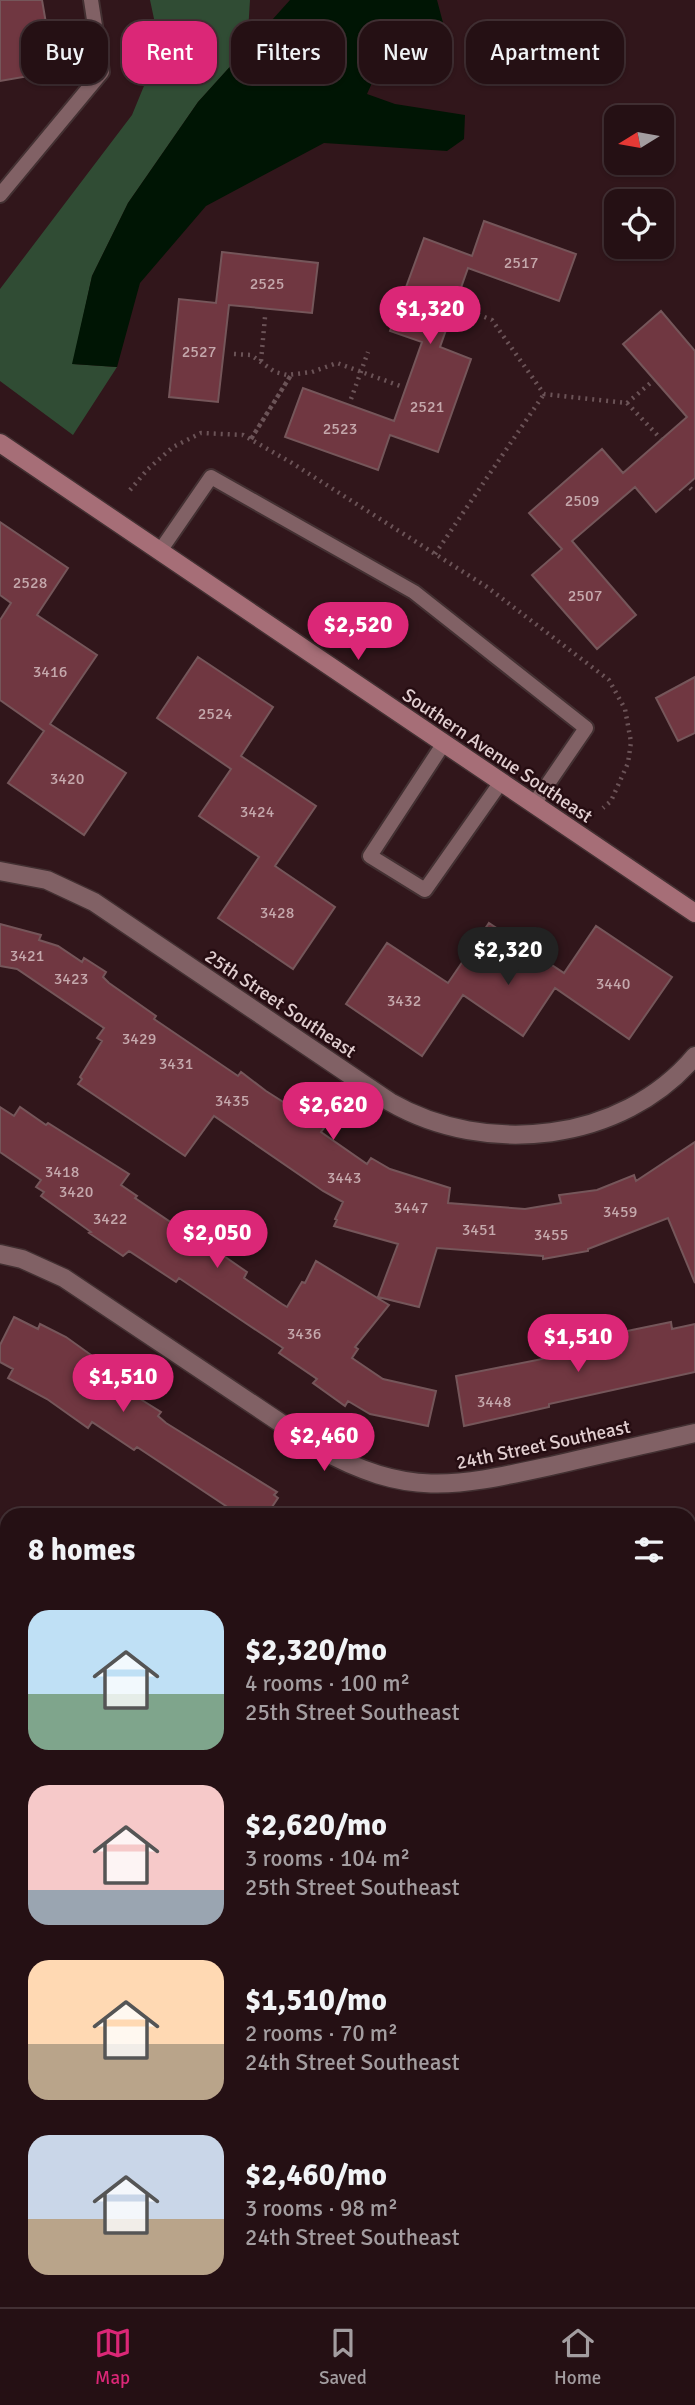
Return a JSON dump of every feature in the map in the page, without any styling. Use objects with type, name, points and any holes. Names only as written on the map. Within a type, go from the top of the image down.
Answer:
[{"type":"main road","name":"Southern Avenue Southeast","points":[[0,444],[695,914]]},
{"type":"street","name":"25th Street Southeast","points":[[0,871],[47,880],[94,902],[390,1102],[413,1114],[450,1126],[516,1136],[539,1135],[581,1127],[619,1113],[649,1097],[669,1083],[695,1056]]},
{"type":"street","name":"24th Street Southeast","points":[[0,1254],[22,1259],[64,1278],[318,1448],[353,1466],[382,1476],[423,1484],[464,1483],[695,1433]]},
{"type":"lane","points":[[0,195],[103,72],[91,0]]},
{"type":"lane","points":[[160,551],[211,477],[414,592],[586,728],[534,804]]},
{"type":"lane","points":[[444,743],[370,856],[425,890],[501,782]]},
{"type":"path","points":[[452,304],[492,320],[544,394],[627,403],[662,440]]},
{"type":"path","points":[[261,361],[265,317]]},
{"type":"path","points":[[351,399],[368,352]]},
{"type":"path","points":[[233,354],[251,355],[275,372],[291,375],[312,372],[337,363],[403,387]]},
{"type":"path","points":[[291,375],[267,414],[259,425],[251,439],[257,429],[264,418],[271,407],[277,396],[291,375]]},
{"type":"path","points":[[627,403],[654,380]]},
{"type":"path","points":[[435,554],[544,394]]},
{"type":"path","points":[[690,488],[695,493]]},
{"type":"green space","points":[[150,0],[250,0],[249,21],[231,21],[231,66],[217,81],[217,21],[154,21]]},
{"type":"green space","points":[[145,84],[214,84],[198,102],[128,203],[92,276],[73,364],[117,367],[73,435],[0,381],[0,289],[132,115]]},
{"type":"shaded area","points":[[290,0],[437,0],[443,21],[359,21],[359,84],[372,84],[367,94],[395,104],[465,115],[464,139],[447,151],[324,143],[206,206],[140,283],[117,367],[72,364],[92,276],[128,203],[198,102],[231,65],[231,84],[345,84],[345,21],[271,21]]},
{"type":"building","points":[[0,0],[42,0],[46,21],[21,21],[21,77],[0,81]]},
{"type":"building","points":[[484,221],[576,254],[559,301],[468,268],[440,347],[471,359],[438,452],[390,435],[378,470],[285,437],[303,388],[394,421],[422,342],[390,331],[424,238],[472,256]]},
{"type":"building","points":[[222,252],[318,263],[312,313],[229,305],[218,402],[169,397],[179,299],[216,303]]},
{"type":"building","points":[[661,311],[695,351],[695,478],[656,512],[635,487],[572,541],[636,615],[597,649],[532,575],[562,549],[529,513],[602,449],[623,473],[687,417],[623,344]]},
{"type":"building","points":[[0,522],[68,568],[37,615],[97,655],[50,724],[126,773],[84,835],[8,783],[44,731],[0,700],[0,620],[11,603],[0,595]]},
{"type":"building","points":[[198,657],[273,707],[241,756],[316,806],[275,866],[335,907],[293,969],[218,918],[259,857],[199,816],[231,769],[157,718]]},
{"type":"building","points":[[695,677],[695,733],[678,741],[656,698]]},
{"type":"building","points":[[489,923],[564,973],[596,926],[672,977],[629,1039],[555,988],[523,1036],[463,995],[422,1056],[346,1004],[387,943],[448,983]]},
{"type":"building","points":[[0,924],[41,935],[39,940],[58,946],[82,962],[84,958],[106,972],[103,977],[109,983],[156,1016],[154,1019],[238,1076],[241,1072],[324,1128],[321,1132],[367,1164],[371,1158],[390,1169],[450,1188],[448,1203],[525,1209],[561,1203],[559,1195],[597,1190],[634,1175],[636,1181],[695,1142],[695,1283],[668,1218],[588,1251],[543,1259],[543,1256],[437,1248],[419,1307],[378,1297],[398,1244],[334,1226],[343,1202],[214,1116],[185,1156],[78,1084],[102,1041],[97,1038],[104,1028],[17,969],[0,966]]},
{"type":"building","points":[[0,1107],[14,1116],[20,1107],[129,1174],[121,1185],[137,1196],[135,1198],[175,1225],[179,1217],[189,1224],[191,1220],[218,1237],[211,1247],[247,1272],[244,1278],[287,1307],[302,1282],[305,1283],[316,1261],[389,1305],[355,1347],[358,1349],[352,1358],[383,1379],[436,1391],[428,1426],[370,1414],[348,1401],[345,1406],[313,1383],[317,1379],[279,1353],[283,1348],[179,1278],[176,1282],[129,1251],[123,1256],[89,1233],[91,1232],[41,1196],[44,1192],[36,1187],[41,1180],[0,1152]]},
{"type":"building","points":[[14,1317],[38,1329],[40,1324],[66,1337],[109,1368],[106,1372],[116,1378],[113,1382],[161,1412],[158,1416],[166,1423],[277,1492],[274,1495],[278,1498],[271,1508],[229,1508],[137,1447],[134,1450],[92,1422],[88,1428],[47,1399],[8,1378],[13,1369],[0,1362],[0,1345]]},
{"type":"building","points":[[671,1322],[672,1329],[695,1324],[695,1372],[464,1426],[456,1376],[618,1344],[617,1333]]}]
